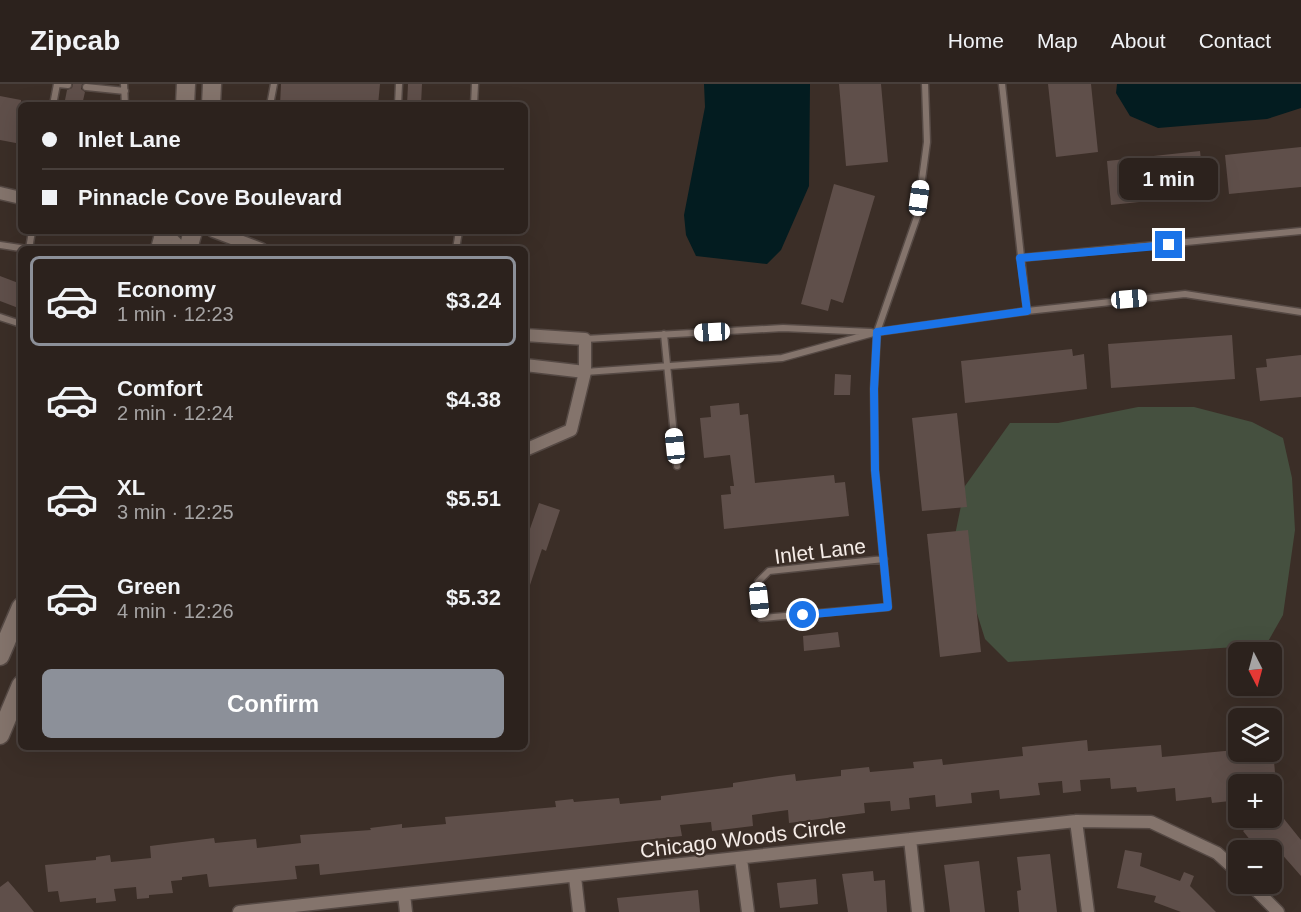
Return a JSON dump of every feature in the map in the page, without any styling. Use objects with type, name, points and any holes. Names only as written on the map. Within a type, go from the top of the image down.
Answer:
[{"type":"street","points":[[185,102],[186,84]]},
{"type":"street","points":[[212,84],[212,102]]},
{"type":"street","points":[[0,193],[18,197]]},
{"type":"street","points":[[221,234],[253,246]]},
{"type":"street","points":[[165,235],[178,246]]},
{"type":"street","points":[[528,335],[585,339],[585,372],[571,430],[528,449]]},
{"type":"street","points":[[528,365],[585,372]]},
{"type":"street","points":[[0,656],[18,613]]},
{"type":"street","points":[[0,735],[18,692]]},
{"type":"street","points":[[1076,821],[1088,912]]},
{"type":"street","name":"Chicago Woods Circle","points":[[238,912],[1076,821],[1151,822],[1218,853],[1228,863]]},
{"type":"street","points":[[910,839],[918,912]]},
{"type":"street","points":[[741,858],[748,912]]},
{"type":"street","points":[[575,877],[579,912]]},
{"type":"street","points":[[404,894],[406,912]]},
{"type":"street","points":[[1260,894],[1278,912]]},
{"type":"lane","points":[[54,102],[58,84],[68,85]]},
{"type":"lane","points":[[271,102],[274,84]]},
{"type":"lane","points":[[398,102],[399,84]]},
{"type":"lane","points":[[474,102],[475,84]]},
{"type":"lane","name":"Inlet Lane","points":[[884,560],[770,571],[758,582],[761,618],[888,607],[884,560],[875,470],[874,389],[877,332],[917,217],[927,142],[925,84]]},
{"type":"lane","points":[[1002,84],[1027,311]]},
{"type":"lane","points":[[86,87],[124,88]]},
{"type":"lane","points":[[1020,258],[1301,231]]},
{"type":"lane","points":[[0,245],[18,248]]},
{"type":"lane","points":[[585,372],[782,358],[877,332],[1027,311],[1185,294],[1301,312]]},
{"type":"lane","points":[[0,317],[18,323]]},
{"type":"lane","points":[[585,339],[783,328],[877,332]]},
{"type":"lane","points":[[664,334],[677,466]]},
{"type":"green space","points":[[1138,407],[1194,407],[1252,422],[1283,438],[1292,478],[1295,530],[1283,615],[1268,642],[1228,642],[1228,648],[1008,662],[985,639],[954,540],[965,486],[1010,423],[1058,423]]},
{"type":"water","points":[[704,84],[810,84],[809,186],[781,250],[767,264],[696,256],[686,235],[684,215],[705,107]]},
{"type":"water","points":[[1117,84],[1301,84],[1301,108],[1267,119],[1158,128],[1130,116],[1116,93]]},
{"type":"building","points":[[73,84],[82,84],[81,89],[85,92],[83,102],[65,102],[67,90],[72,88]]},
{"type":"building","points":[[281,84],[380,84],[378,102],[280,102]]},
{"type":"building","points":[[408,84],[422,84],[421,102],[407,102]]},
{"type":"building","points":[[839,84],[881,84],[888,162],[846,166]]},
{"type":"building","points":[[1048,84],[1091,84],[1098,152],[1056,157]]},
{"type":"building","points":[[0,96],[21,100],[18,102],[18,143],[0,140]]},
{"type":"building","points":[[1301,147],[1301,187],[1229,194],[1225,155]]},
{"type":"building","points":[[1200,151],[1205,195],[1111,205],[1107,161]]},
{"type":"building","points":[[834,184],[875,196],[843,303],[831,299],[828,311],[801,304]]},
{"type":"building","points":[[0,276],[18,283],[18,308],[0,301]]},
{"type":"building","points":[[1232,335],[1235,379],[1111,388],[1108,344]]},
{"type":"building","points":[[1072,349],[1073,356],[1084,354],[1087,389],[965,403],[961,361]]},
{"type":"building","points":[[1301,355],[1301,397],[1260,401],[1256,368],[1267,367],[1266,359]]},
{"type":"building","points":[[835,374],[851,375],[850,395],[834,395]]},
{"type":"building","points":[[739,403],[740,415],[748,414],[755,483],[834,475],[835,483],[845,482],[849,516],[724,529],[721,495],[731,494],[730,486],[734,486],[730,455],[704,458],[700,418],[711,417],[710,406]]},
{"type":"building","points":[[957,413],[967,507],[922,511],[912,418]]},
{"type":"building","points":[[539,503],[560,510],[546,551],[542,549],[528,591],[528,534]]},
{"type":"building","points":[[968,530],[981,652],[940,657],[927,534]]},
{"type":"building","points":[[838,632],[840,647],[804,651],[803,636]]},
{"type":"building","points":[[1087,740],[1088,751],[1161,745],[1162,757],[1228,751],[1228,762],[1274,762],[1275,774],[1228,774],[1228,801],[1212,803],[1211,797],[1176,801],[1175,788],[1137,792],[1136,787],[1111,789],[1110,778],[1080,780],[1081,791],[1063,793],[1062,781],[1038,783],[1040,795],[1000,799],[999,790],[971,793],[972,803],[936,807],[935,795],[909,798],[910,809],[891,811],[890,801],[864,803],[865,813],[789,823],[788,810],[752,815],[753,826],[712,831],[711,822],[680,825],[682,836],[320,875],[319,864],[295,866],[297,879],[209,887],[207,874],[182,877],[182,880],[171,881],[173,893],[149,895],[149,898],[137,899],[136,887],[114,889],[116,901],[96,903],[96,898],[60,902],[58,891],[48,892],[45,865],[96,860],[96,857],[110,855],[111,862],[151,858],[150,846],[214,838],[215,843],[256,839],[257,848],[301,843],[300,835],[371,830],[370,828],[402,824],[402,828],[446,824],[445,817],[556,807],[555,801],[573,799],[574,802],[619,798],[620,804],[661,800],[661,796],[733,787],[733,783],[795,774],[796,781],[841,776],[841,770],[869,767],[870,772],[914,768],[913,762],[942,759],[943,765],[1023,756],[1022,747]]},
{"type":"building","points":[[1282,816],[1301,840],[1301,876],[1282,854],[1282,840],[1265,838],[1250,840],[1243,831],[1247,828],[1282,828]]},
{"type":"building","points":[[1125,850],[1142,853],[1140,866],[1180,881],[1184,872],[1194,876],[1190,886],[1216,912],[1181,912],[1154,902],[1156,896],[1117,888]]},
{"type":"building","points":[[1050,854],[1057,912],[1019,912],[1017,891],[1021,890],[1017,857]]},
{"type":"building","points":[[979,861],[985,912],[950,912],[944,865]]},
{"type":"building","points":[[873,871],[874,881],[885,880],[887,912],[848,912],[842,874]]},
{"type":"building","points":[[816,879],[818,904],[780,908],[777,883]]},
{"type":"building","points":[[8,881],[34,912],[0,912],[0,887]]},
{"type":"building","points":[[698,890],[700,912],[619,912],[617,898]]},
{"type":"route","points":[[803,615],[888,607],[875,470],[874,389],[877,332],[1027,311],[1020,258],[1169,245]]}]
